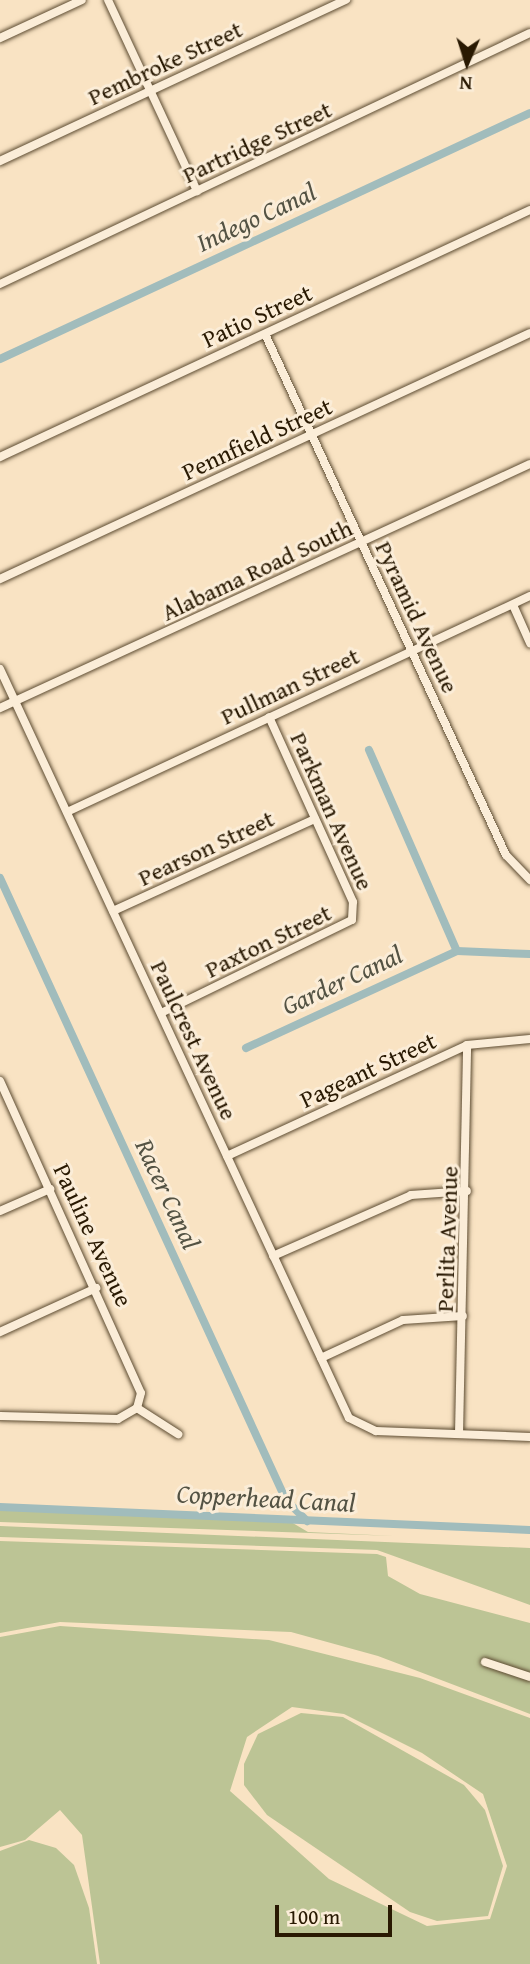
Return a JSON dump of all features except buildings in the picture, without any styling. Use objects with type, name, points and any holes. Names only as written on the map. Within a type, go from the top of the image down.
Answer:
[{"type":"street","points":[[0,38],[82,0]]},
{"type":"street","points":[[107,0],[197,191]]},
{"type":"street","name":"Pembroke Street","points":[[0,161],[346,0]]},
{"type":"street","name":"Partridge Street","points":[[0,284],[530,33]]},
{"type":"street","name":"Patio Street","points":[[0,457],[530,210]]},
{"type":"street","name":"Pennfield Street","points":[[0,579],[530,333]]},
{"type":"street","name":"Pyramid Avenue","points":[[265,334],[411,652],[526,878]]},
{"type":"street","name":"Alabama Road South","points":[[0,708],[530,464]]},
{"type":"street","name":"Pullman Street","points":[[67,812],[530,596]]},
{"type":"street","points":[[513,605],[530,643]]},
{"type":"street","name":"Paulcrest Avenue","points":[[0,668],[273,1256],[356,1425],[459,1434]]},
{"type":"street","name":"Parkman Avenue","points":[[269,717],[353,902],[352,920]]},
{"type":"street","name":"Pearson Street","points":[[113,911],[316,819]]},
{"type":"street","name":"Paxton Street","points":[[161,1013],[352,920]]},
{"type":"street","name":"Pageant Street","points":[[227,1156],[467,1045],[530,1039]]},
{"type":"street","name":"Perlita Avenue","points":[[459,1434],[467,1191],[467,1045]]},
{"type":"street","name":"Pauline Avenue","points":[[1,1085],[139,1379],[137,1408]]},
{"type":"street","points":[[0,1211],[50,1189]]},
{"type":"street","points":[[273,1256],[411,1195],[467,1191]]},
{"type":"street","points":[[0,1332],[96,1288]]},
{"type":"street","points":[[321,1357],[403,1320],[463,1316]]},
{"type":"street","points":[[0,1416],[118,1419],[137,1408],[178,1434]]},
{"type":"street","points":[[459,1434],[530,1437]]},
{"type":"street","points":[[485,1661],[530,1677]]},
{"type":"green space","points":[[0,1505],[286,1519],[308,1532],[395,1536],[0,1522]]},
{"type":"green space","points":[[0,1526],[530,1548],[530,1605],[377,1550],[0,1537]]},
{"type":"green space","points":[[0,1541],[377,1554],[386,1557],[388,1576],[420,1594],[530,1623],[530,1714],[378,1656],[291,1632],[60,1622],[0,1633]]},
{"type":"green space","points":[[60,1626],[269,1640],[420,1678],[530,1718],[530,1964],[100,1964],[82,1835],[60,1810],[25,1840],[0,1847],[0,1637]],"holes":[[[292,1707],[344,1714],[422,1753],[483,1794],[507,1866],[490,1919],[427,1926],[329,1879],[230,1791],[247,1737]]]},
{"type":"green space","points":[[301,1713],[343,1717],[464,1785],[485,1810],[503,1866],[488,1916],[437,1921],[410,1912],[267,1815],[244,1785],[244,1764],[258,1734]]},
{"type":"green space","points":[[29,1840],[56,1848],[74,1865],[89,1908],[97,1964],[0,1964],[0,1851]]},
{"type":"waterway","name":"Indego Canal","points":[[0,359],[530,113]]},
{"type":"waterway","name":"Garder Canal","points":[[369,750],[457,951]]},
{"type":"waterway","name":"Racer Canal","points":[[0,878],[286,1500],[307,1521]]},
{"type":"waterway","name":"Garder Canal","points":[[246,1048],[457,951],[530,954]]},
{"type":"waterway","name":"Copperhead Canal","points":[[0,1507],[530,1530]]}]
